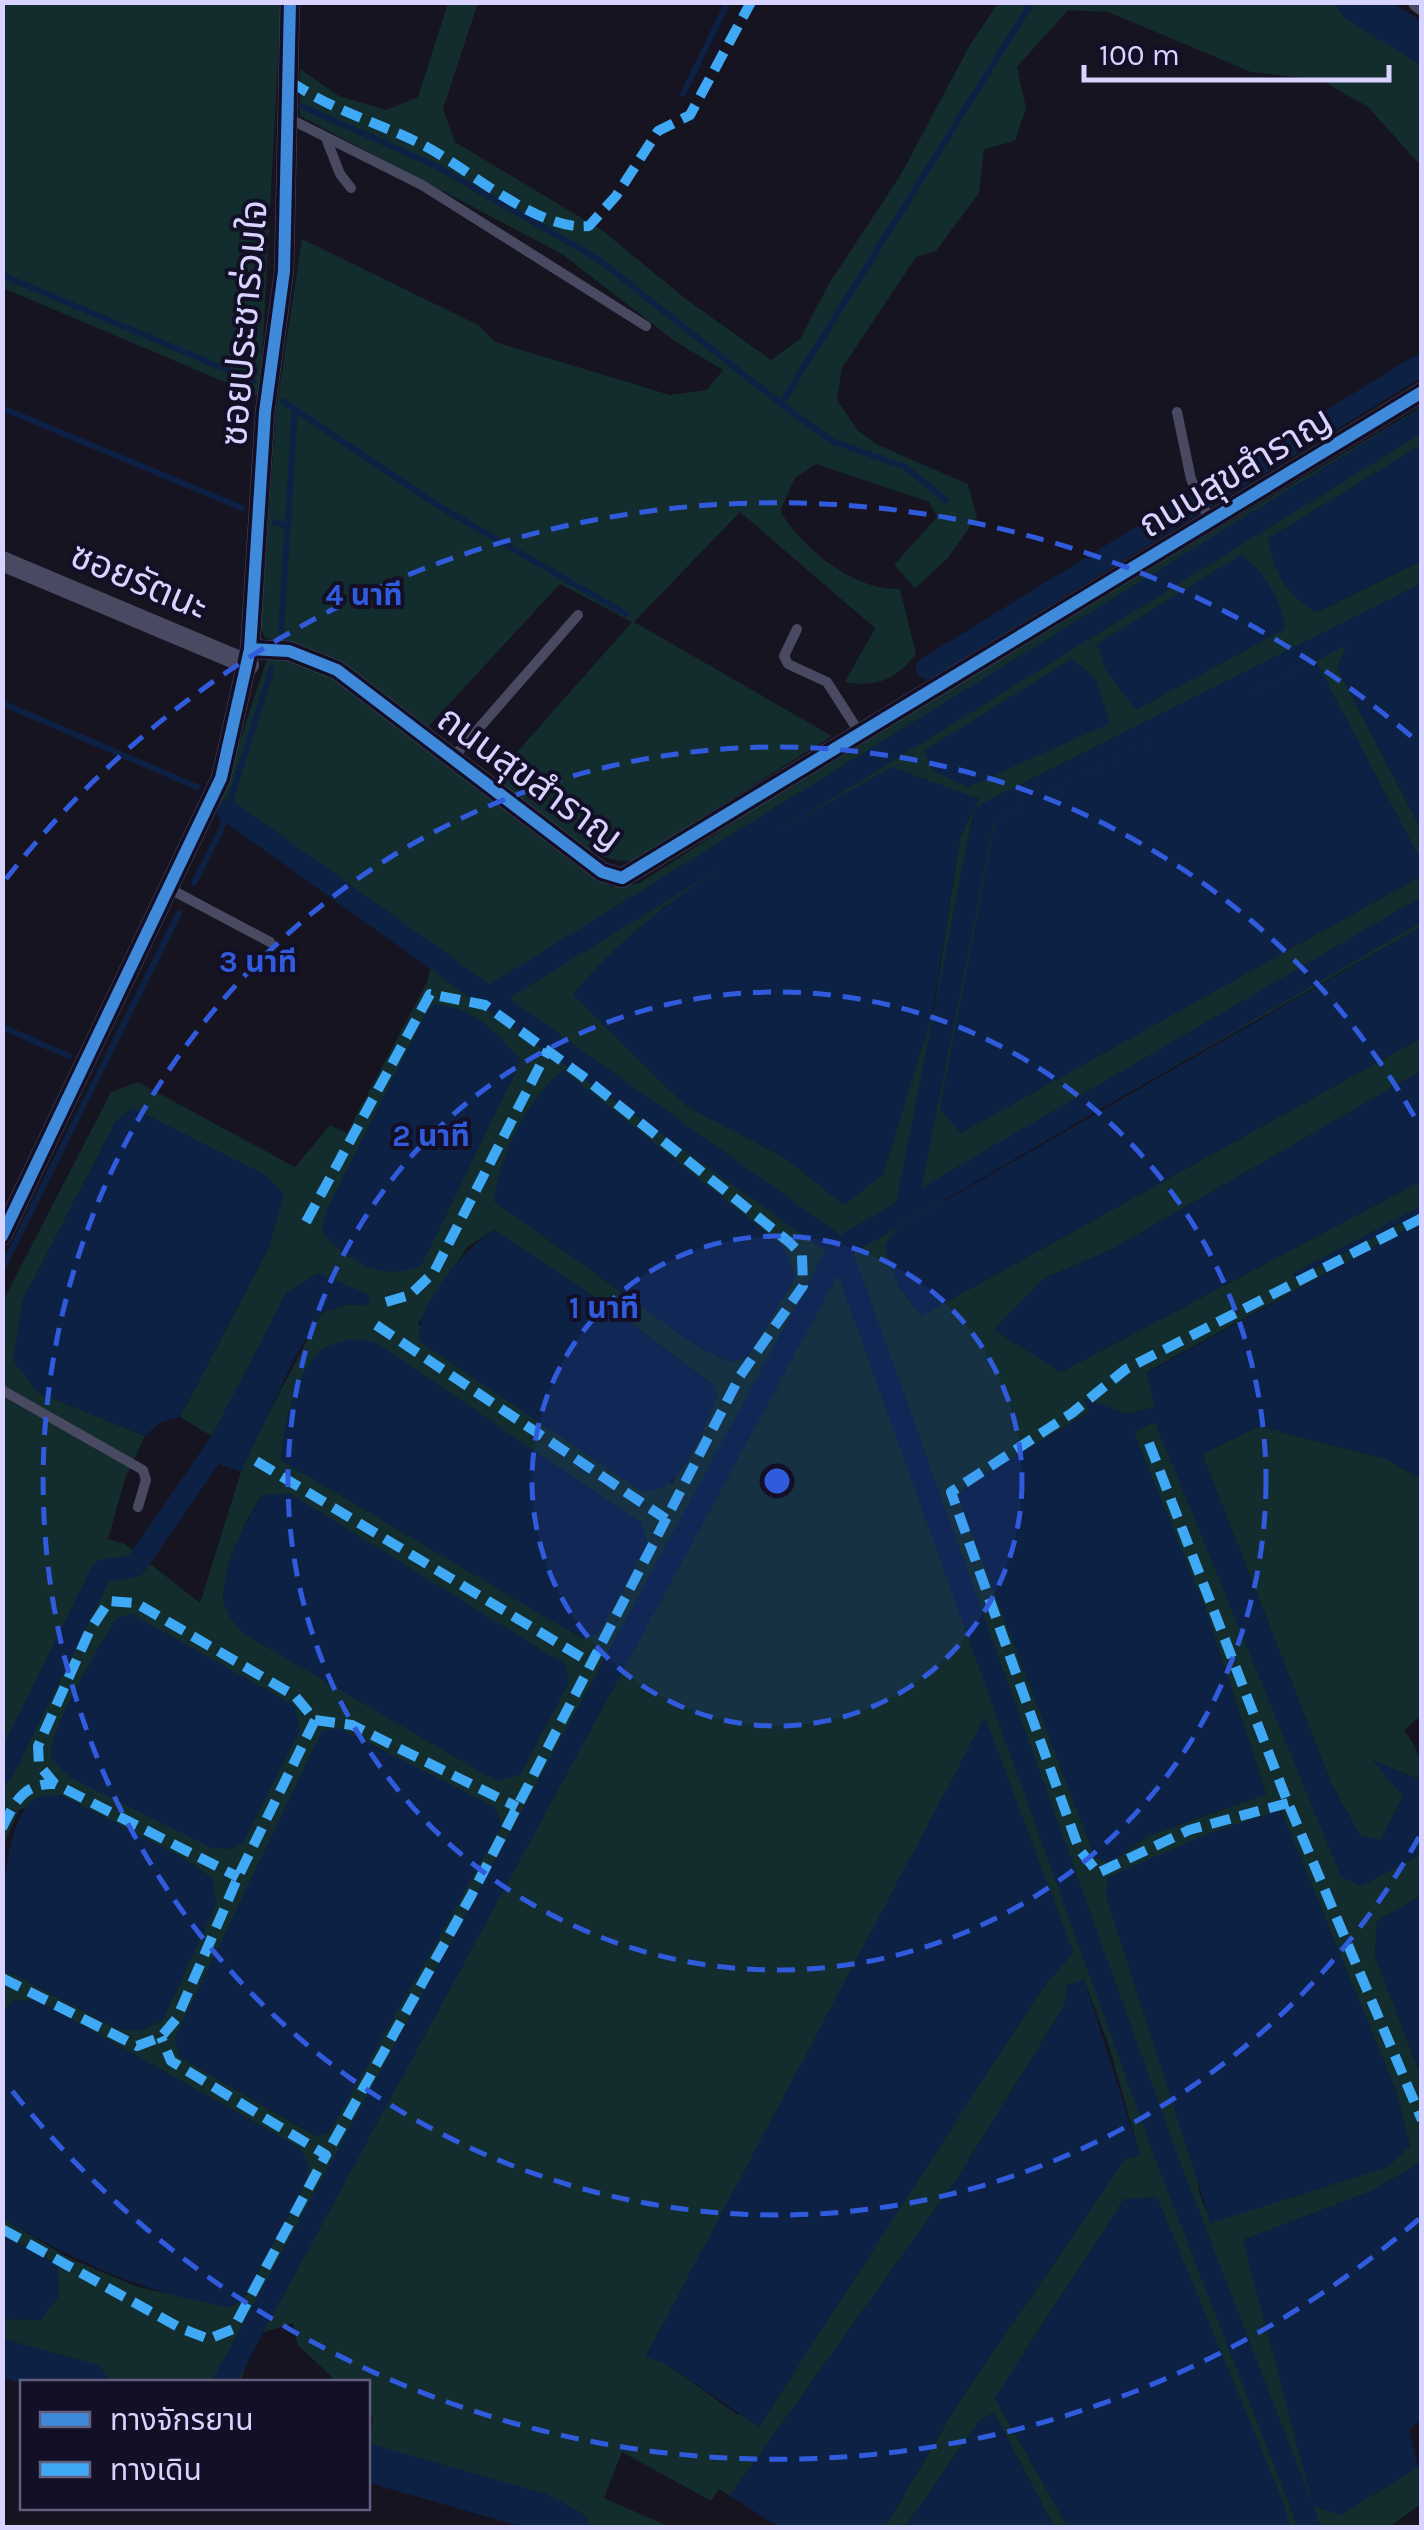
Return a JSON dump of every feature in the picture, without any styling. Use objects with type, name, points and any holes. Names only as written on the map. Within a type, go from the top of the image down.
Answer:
[{"type":"street","name":"ซอยประชาร่วมใจ","points":[[250,657],[265,412],[284,271],[290,2]]},
{"type":"street","name":"ถนนสุขสำราญ","points":[[250,657],[290,650],[337,670],[602,872],[622,878],[1422,392]]},
{"type":"street","name":"ซอยรัตนะ","points":[[2,561],[250,657]]},
{"type":"street","points":[[2,1236],[221,778],[250,657]]},
{"type":"lane","points":[[290,119],[422,185],[646,326]]},
{"type":"lane","points":[[326,137],[340,174],[351,188]]},
{"type":"lane","points":[[1177,412],[1191,479],[1211,523]]},
{"type":"lane","points":[[452,760],[578,615]]},
{"type":"lane","points":[[796,630],[784,656],[788,664],[826,682],[858,732]]},
{"type":"lane","points":[[170,890],[270,942]]},
{"type":"lane","points":[[2,1390],[143,1470],[146,1480],[138,1507]]},
{"type":"green space","points":[[2,3],[281,3],[260,397],[3,288]]},
{"type":"green space","points":[[448,3],[478,3],[443,109],[455,142],[603,231],[686,299],[771,360],[800,339],[830,282],[900,176],[970,45],[998,3],[1393,3],[1414,19],[1421,33],[1421,166],[1368,107],[1321,80],[1251,72],[1108,12],[1068,10],[1017,67],[1026,108],[1015,141],[984,149],[979,193],[936,251],[916,257],[842,368],[837,400],[858,431],[878,445],[968,484],[977,517],[947,559],[915,588],[894,565],[937,517],[929,502],[816,464],[795,478],[780,511],[802,540],[831,565],[865,583],[900,589],[916,654],[885,680],[867,684],[845,682],[875,628],[740,512],[634,622],[832,736],[635,860],[618,860],[580,845],[494,778],[632,622],[560,584],[426,729],[323,653],[265,638],[261,628],[276,410],[302,239],[478,325],[495,342],[670,395],[707,390],[723,370],[676,342],[562,254],[300,116],[300,69],[339,96],[386,110],[418,97]]},
{"type":"green space","points":[[1421,407],[1421,445],[1268,539],[1317,612],[1421,561],[1421,607],[1347,645],[1337,668],[1421,829],[1421,861],[1315,661],[961,1132],[1421,876],[1421,927],[946,1196],[898,1285],[921,1316],[1421,1038],[1421,1071],[1111,1250],[1043,1279],[995,1330],[1061,1372],[1421,1181],[1421,1221],[1147,1372],[1155,1407],[1126,1414],[1085,1400],[1091,1411],[967,1484],[958,1497],[1110,1863],[1148,1836],[1266,1794],[1205,1608],[1133,1431],[1155,1421],[1361,1886],[1421,1854],[1421,1896],[1377,1921],[1375,1956],[1421,2076],[1421,2162],[1372,2191],[1243,2240],[1340,2515],[1421,2465],[1421,2504],[1389,2527],[1290,2527],[1157,2197],[1124,2199],[995,2398],[1068,2527],[1054,2527],[994,2413],[980,2420],[905,2527],[885,2527],[957,2405],[1125,2159],[1140,2155],[1109,2046],[1084,1980],[1067,1986],[1065,2005],[955,2182],[730,2496],[719,2489],[711,2501],[622,2452],[604,2498],[670,2527],[594,2527],[456,2476],[370,2454],[373,2417],[370,2380],[335,2380],[298,2345],[293,2323],[258,2334],[241,2380],[114,2380],[3,2349],[3,2319],[40,2320],[58,2265],[3,2235],[3,2219],[69,2258],[138,2287],[231,2307],[244,2298],[306,2183],[300,2148],[37,2000],[13,2001],[3,2012],[3,1969],[118,2029],[213,1879],[181,1857],[61,1795],[19,1810],[3,1847],[3,1787],[109,1576],[95,1570],[3,1756],[3,1301],[111,1092],[138,1082],[295,1167],[330,1125],[347,1133],[426,984],[431,967],[217,810],[267,659],[290,659],[334,679],[580,868],[612,887],[640,883],[823,764]],"holes":[[[979,798],[960,837],[933,1015],[843,1204],[787,1159],[685,1105],[649,923],[664,907]],[[563,1071],[681,1165],[730,1362],[697,1346],[494,1201]],[[134,1109],[265,1175],[283,1194],[269,1247],[180,1417],[213,1437],[287,1292],[368,1306],[347,1304],[321,1313],[245,1459],[200,1603],[125,1544],[108,1539],[125,1479],[145,1436],[37,1392],[22,1302],[116,1121]],[[494,1230],[601,1301],[713,1385],[718,1396],[672,1484],[418,1324],[467,1247]],[[319,1352],[641,1523],[584,1639],[281,1460],[289,1418]],[[291,1494],[498,1781],[245,1634],[223,1599],[245,1523],[262,1495]],[[1281,1811],[1396,2091],[1410,2146],[1211,2223],[1198,2189]],[[1073,1952],[1041,1990],[738,2415],[668,2365],[646,2356],[778,2113]],[[215,1956],[315,2136],[180,2057],[175,2038]]]},
{"type":"green space","points":[[1259,1426],[1386,1459],[1421,1479],[1421,1716],[1404,1730],[1417,1753],[1420,1772],[1418,1779],[1374,1761],[1403,1796],[1381,1841],[1359,1835],[1331,1783],[1202,1454]]},
{"type":"water","points":[[1421,445],[1421,561],[1317,612],[1307,607],[1284,582],[1268,539]]},
{"type":"water","points":[[1241,555],[1271,588],[1281,608],[1285,629],[1136,710],[1105,669],[1097,644]]},
{"type":"water","points":[[1421,607],[1421,829],[1337,668],[1347,645]]},
{"type":"water","points":[[1072,659],[1095,678],[1110,723],[968,787],[932,770],[924,751]]},
{"type":"water","points":[[1316,661],[1421,861],[1421,876],[961,1133],[940,1109],[995,822]]},
{"type":"water","points":[[892,767],[979,799],[960,837],[932,1015],[883,1175],[843,1205],[787,1159],[685,1105],[573,995],[604,960],[680,896],[764,840]]},
{"type":"water","points":[[1421,927],[1421,1038],[921,1316],[898,1285],[884,1246],[896,1229]]},
{"type":"water","points":[[435,1004],[473,1016],[494,1031],[521,1061],[422,1264],[395,1272],[381,1270],[355,1260],[322,1232],[325,1213],[427,1011]]},
{"type":"water","points":[[563,1070],[783,1246],[796,1277],[747,1358],[730,1362],[697,1346],[494,1201],[502,1165],[517,1129],[538,1096]]},
{"type":"water","points":[[1421,1071],[1421,1181],[1061,1372],[994,1330],[1043,1279],[1111,1250]]},
{"type":"water","points":[[133,1108],[265,1175],[284,1194],[269,1247],[180,1417],[161,1422],[145,1436],[37,1392],[13,1360],[22,1302],[116,1121]]},
{"type":"water","points":[[1421,1221],[1421,1479],[1386,1459],[1259,1426],[1202,1454],[1331,1783],[1359,1835],[1381,1840],[1403,1796],[1372,1760],[1417,1779],[1421,1772],[1421,1854],[1361,1886],[1341,1877],[1155,1422],[1134,1432],[1205,1608],[1266,1794],[1148,1836],[1110,1863],[1095,1858],[958,1497],[967,1484],[1090,1412],[1084,1398],[1126,1414],[1154,1407],[1147,1373]]},
{"type":"water","points":[[494,1230],[601,1301],[713,1385],[718,1396],[698,1441],[669,1483],[656,1490],[641,1491],[419,1341],[425,1311],[444,1279],[469,1250]]},
{"type":"water","points":[[318,1273],[369,1295],[369,1306],[347,1304],[321,1313],[294,1359],[241,1472],[216,1463],[206,1447],[287,1292]]},
{"type":"water","points":[[350,1339],[375,1342],[641,1523],[648,1544],[599,1633],[584,1639],[281,1460],[288,1418],[303,1374],[319,1352]]},
{"type":"water","points":[[291,1494],[566,1665],[569,1682],[520,1775],[498,1781],[477,1770],[244,1634],[234,1623],[225,1605],[224,1587],[236,1546],[262,1495]]},
{"type":"water","points":[[131,1614],[294,1705],[300,1730],[243,1843],[230,1849],[212,1848],[69,1777],[51,1757],[57,1729],[88,1667],[116,1619]]},
{"type":"water","points":[[985,1717],[1073,1952],[1041,1990],[759,2427],[668,2365],[646,2356]]},
{"type":"water","points":[[339,1728],[495,1807],[502,1825],[329,2133],[316,2136],[180,2057],[175,2038],[322,1731]]},
{"type":"water","points":[[61,1795],[181,1857],[213,1879],[216,1905],[163,2020],[140,2031],[118,2029],[3,1969],[6,1874],[16,1826],[38,1797]]},
{"type":"water","points":[[1281,1810],[1396,2091],[1410,2146],[1388,2167],[1211,2223],[1106,1896],[1108,1877],[1210,1833]]},
{"type":"water","points":[[1421,1896],[1421,2076],[1375,1956],[1377,1921]]},
{"type":"water","points":[[1084,1979],[1140,2155],[1125,2159],[957,2405],[885,2527],[779,2527],[730,2496],[955,2182],[1065,2005],[1067,1986]]},
{"type":"water","points":[[37,2000],[300,2148],[309,2166],[306,2183],[244,2298],[231,2307],[170,2294],[112,2274],[3,2219],[3,2012],[13,2001]]},
{"type":"water","points":[[1421,2162],[1422,2419],[1409,2429],[1418,2467],[1340,2515],[1313,2506],[1243,2240],[1372,2191]]},
{"type":"water","points":[[1157,2197],[1290,2527],[1068,2527],[995,2398],[1124,2199]]},
{"type":"water","points":[[2,2235],[58,2265],[59,2296],[41,2320],[3,2319]]},
{"type":"water","points":[[994,2413],[1054,2527],[905,2527],[980,2420]]},
{"type":"waterway","points":[[683,94],[728,2]]},
{"type":"waterway","points":[[946,500],[905,467],[832,441],[781,404],[1032,2]]},
{"type":"waterway","points":[[1356,2],[1422,44]]},
{"type":"waterway","points":[[301,106],[436,166],[598,259],[781,404]]},
{"type":"waterway","points":[[2,275],[253,381]]},
{"type":"waterway","points":[[927,668],[1422,364]]},
{"type":"waterway","points":[[283,401],[437,505],[626,614]]},
{"type":"waterway","points":[[2,408],[242,508]]},
{"type":"waterway","points":[[281,632],[295,409]]},
{"type":"waterway","points":[[492,996],[1422,420]]},
{"type":"waterway","points":[[275,522],[288,527]]},
{"type":"waterway","points":[[906,1209],[984,815],[1422,595]]},
{"type":"waterway","points":[[194,883],[221,830],[272,668]]},
{"type":"waterway","points":[[2,703],[197,787]]},
{"type":"waterway","points":[[228,811],[840,1248],[1169,2164],[1310,2528]]},
{"type":"waterway","points":[[225,2380],[840,1248],[1422,909]]},
{"type":"waterway","points":[[2,1269],[179,913]]},
{"type":"waterway","points":[[2,1027],[69,1056]]},
{"type":"waterway","points":[[1296,1275],[1422,1209]]},
{"type":"waterway","points":[[2,1773],[102,1571],[135,1566],[229,1430]]},
{"type":"waterway","points":[[2,2358],[81,2380]]},
{"type":"waterway","points":[[370,2464],[540,2512],[570,2528]]},
{"type":"marked path","points":[[290,81],[339,108],[423,145],[526,209],[569,225],[589,226],[616,196],[658,131],[690,115],[751,2]]},
{"type":"marked path","points":[[306,1222],[430,994],[485,1005],[581,1075],[789,1242],[802,1255],[803,1286],[740,1376],[471,1896],[326,2155]]},
{"type":"marked path","points":[[386,1302],[410,1295],[434,1272],[548,1050]]},
{"type":"marked path","points":[[1288,1803],[1189,1830],[1098,1873],[1079,1849],[951,1492],[1072,1413],[1126,1369],[1422,1218]]},
{"type":"marked path","points":[[376,1325],[666,1519]]},
{"type":"marked path","points":[[1149,1443],[1288,1803],[1422,2120]]},
{"type":"marked path","points":[[256,1461],[591,1663]]},
{"type":"marked path","points":[[2,1978],[137,2046],[161,2037],[177,2018],[238,1877],[315,1720],[295,1696],[136,1603],[109,1601],[90,1630],[38,1746],[39,1765],[55,1784],[238,1877]]},
{"type":"marked path","points":[[315,1720],[352,1725],[517,1807]]},
{"type":"marked path","points":[[2,1828],[21,1796],[35,1787],[55,1784]]},
{"type":"marked path","points":[[2,2229],[180,2328],[209,2339],[233,2329],[326,2155],[171,2061],[161,2037]]},
{"type":"cycle path","points":[[250,649],[265,412],[284,271],[290,2]]},
{"type":"cycle path","points":[[2,1236],[221,778],[250,649],[289,651],[337,670],[602,872],[622,878],[1422,392]]}]
